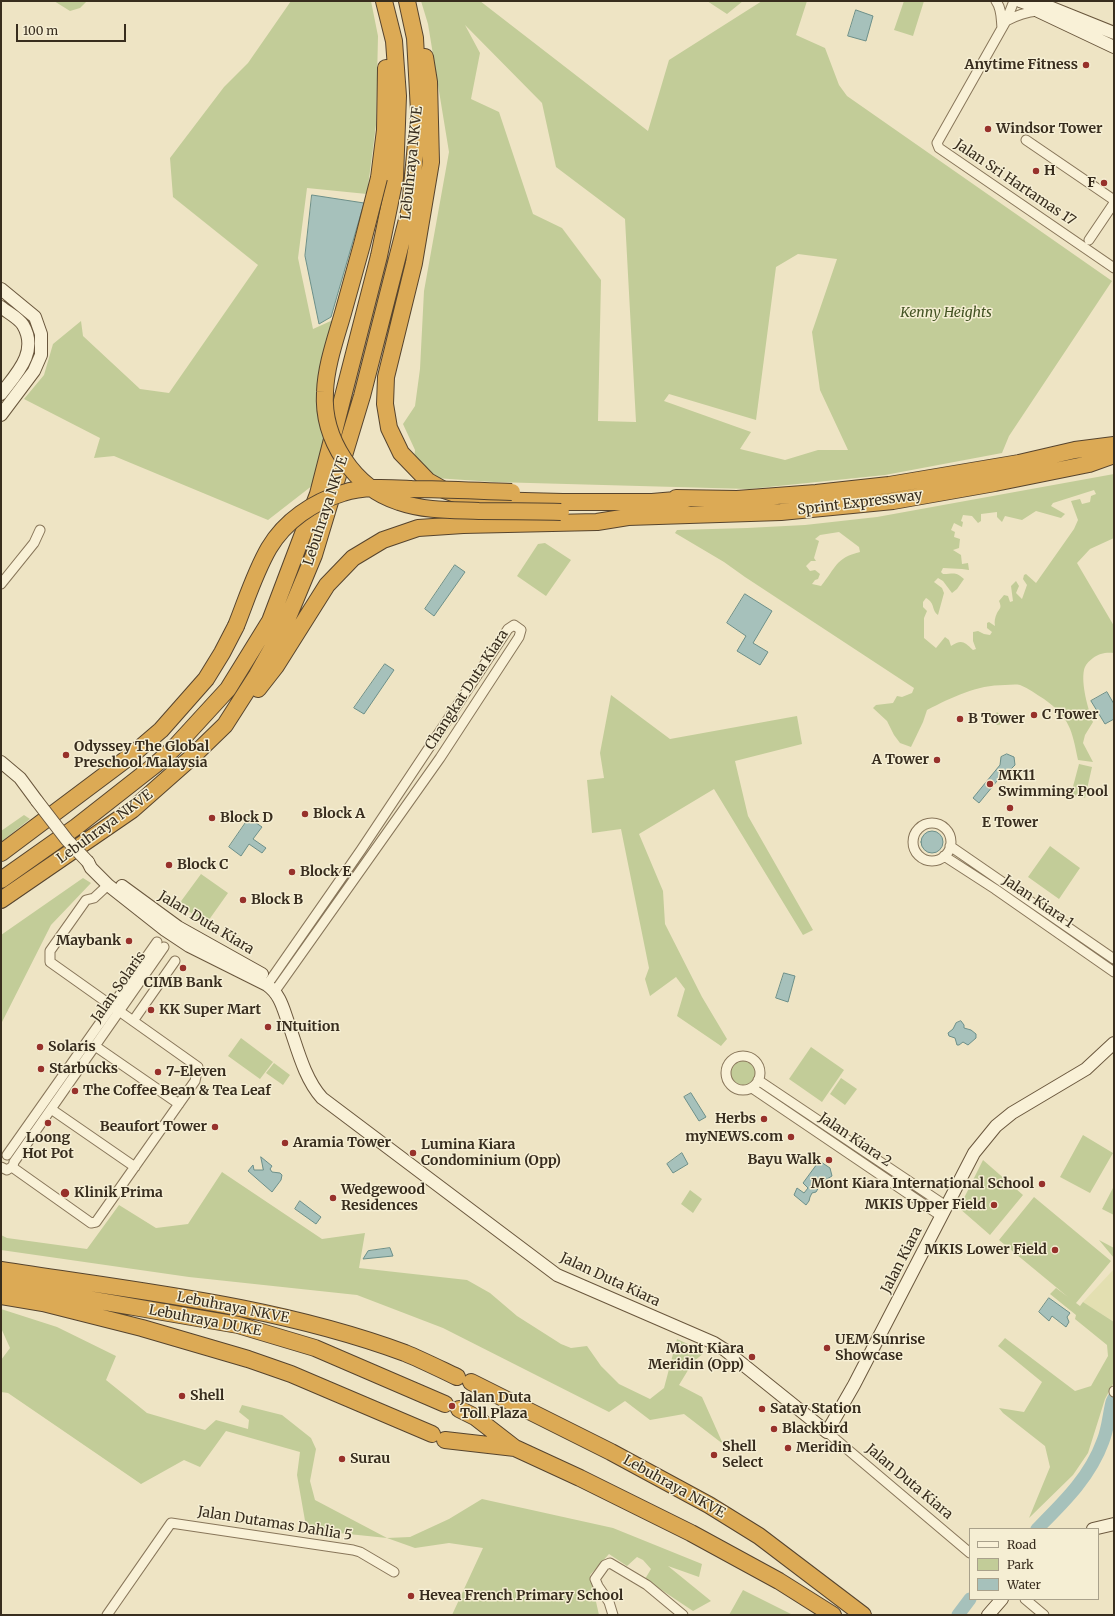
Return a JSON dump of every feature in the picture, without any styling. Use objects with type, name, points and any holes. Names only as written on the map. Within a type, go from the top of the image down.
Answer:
[{"type":"highway","name":"Lebuhraya NKVE","points":[[1,900],[132,810],[225,725],[265,661],[284,627],[314,556],[362,396],[410,208],[419,111],[415,38],[406,1]]},
{"type":"highway","name":"Lebuhraya NKVE","points":[[1,880],[76,827],[155,765],[192,729],[228,690],[270,621],[318,494],[379,256],[395,178],[398,96],[394,41],[386,8]]},
{"type":"highway","points":[[386,8],[384,25],[386,87],[385,130],[379,178],[330,363],[325,392],[326,418],[337,448],[349,468],[364,483],[382,495],[398,502],[421,508],[446,510],[601,512],[628,516]]},
{"type":"highway","points":[[415,38],[424,53],[429,82],[431,162],[414,263],[386,377],[385,404],[389,428],[401,453],[428,481],[444,490],[464,497],[486,500],[563,502],[652,502],[687,499]]},
{"type":"highway","points":[[1075,450],[1096,441],[1114,437]]},
{"type":"highway","points":[[1075,450],[1114,445]]},
{"type":"highway","name":"Sprint Expressway","points":[[687,499],[737,499],[816,493],[889,485],[1019,463],[1075,450]]},
{"type":"highway","points":[[1089,464],[1114,456]]},
{"type":"highway","points":[[1089,464],[1114,462]]},
{"type":"highway","name":"Sprint Expressway","points":[[628,516],[782,512],[893,501],[942,494],[1089,464]]},
{"type":"highway","points":[[1,853],[133,754],[161,730],[206,679],[222,654],[236,626],[269,548],[282,531],[300,514],[321,502],[344,492],[376,488],[512,492],[601,492],[687,499]]},
{"type":"highway","points":[[225,725],[250,700],[276,666],[327,584],[353,558],[383,540],[418,528],[463,525],[597,522],[628,516]]},
{"type":"highway","name":"Lebuhraya NKVE","points":[[1,1270],[249,1309],[303,1322],[405,1353],[464,1380],[611,1452],[709,1505],[759,1536],[863,1615]]},
{"type":"highway","name":"Lebuhraya DUKE","points":[[1,1284],[238,1325],[315,1348],[475,1417],[515,1448]]},
{"type":"highway","points":[[1,1296],[43,1303],[142,1328],[248,1359],[291,1374],[439,1437],[515,1448],[691,1534],[779,1581],[833,1615]]},
{"type":"main road","points":[[1047,1],[1066,12]]},
{"type":"main road","points":[[1030,6],[1042,4],[1066,12],[1114,33]]},
{"type":"main road","points":[[1030,6],[1114,47]]},
{"type":"main road","points":[[1,289],[35,317],[41,334],[41,355],[34,371],[1,415]]},
{"type":"main road","points":[[1,307],[22,324],[28,336],[29,347],[26,359],[1,394]]},
{"type":"main road","name":"Jalan Duta Kiara","points":[[1,762],[20,778],[68,840],[88,862],[91,868],[108,885],[171,928]]},
{"type":"main road","name":"Jalan Duta Kiara","points":[[88,862],[94,863],[171,928],[189,946],[275,988],[311,1084],[322,1098],[558,1275],[714,1343],[725,1350],[827,1432]]},
{"type":"main road","name":"Jalan Kiara","points":[[827,1432],[854,1385],[974,1153],[996,1126],[1012,1113],[1086,1069],[1114,1043]]},
{"type":"main road","points":[[1097,1528],[1114,1524]]},
{"type":"main road","points":[[988,1615],[1001,1600]]},
{"type":"street","points":[[996,1],[999,5],[1004,25],[1015,16],[1027,12],[1030,6]]},
{"type":"street","name":"Jalan Sri Hartamas 17","points":[[1014,1],[1004,25],[937,143],[939,148],[1114,268]]},
{"type":"street","points":[[1026,140],[1114,200]]},
{"type":"street","points":[[1089,240],[1114,203]]},
{"type":"street","points":[[1,584],[34,543],[40,530]]},
{"type":"street","name":"Changkat Duta Kiara","points":[[514,625],[519,627],[521,630],[519,637],[440,758],[275,988],[361,850],[508,629],[514,625]]},
{"type":"street","points":[[928,823],[941,825],[949,834],[950,846],[944,856],[933,861],[927,860],[917,854],[913,842],[917,830],[928,823]]},
{"type":"street","name":"Jalan Kiara 1","points":[[950,846],[1114,960]]},
{"type":"street","name":"Jalan Kiara 1","points":[[944,856],[1001,893],[1114,972]]},
{"type":"street","points":[[1,1167],[7,1170],[9,1161],[91,1223],[96,1222],[195,1082],[198,1067],[50,962],[50,951],[86,900],[94,898],[108,885]]},
{"type":"street","name":"Jalan Solaris","points":[[9,1161],[161,945]]},
{"type":"street","points":[[133,1021],[174,961]]},
{"type":"street","name":"Jalan Solaris","points":[[9,1161],[51,1109],[95,1046],[116,1009]]},
{"type":"street","points":[[95,1046],[179,1104]]},
{"type":"street","points":[[738,1057],[754,1060],[758,1066],[760,1073],[758,1080],[752,1088],[740,1090],[730,1084],[726,1073],[729,1063],[738,1057]]},
{"type":"street","name":"Jalan Kiara 2","points":[[758,1080],[944,1211]]},
{"type":"street","name":"Jalan Kiara 2","points":[[752,1088],[944,1211]]},
{"type":"street","points":[[51,1109],[135,1167]]},
{"type":"street","name":"Jalan Duta Kiara","points":[[827,1432],[969,1552]]},
{"type":"street","name":"Jalan Dutamas Dahlia 5","points":[[107,1615],[171,1523],[353,1550],[360,1552],[394,1572]]},
{"type":"street","points":[[613,1615],[609,1602],[595,1579],[605,1565],[610,1563],[647,1585],[684,1615]]},
{"type":"street","points":[[1026,1600],[1044,1615]]},
{"type":"shaded area","points":[[1114,1269],[1114,1322],[1083,1302]]},
{"type":"green space","points":[[54,1],[87,1],[80,8],[70,11]]},
{"type":"green space","points":[[291,1],[371,1],[378,36],[376,125],[367,194],[307,188],[298,258],[313,329],[333,320],[317,409],[325,434],[313,485],[268,520],[114,456],[94,458],[100,438],[24,399],[44,375],[53,344],[81,321],[83,336],[140,389],[169,393],[258,265],[173,197],[170,158],[224,87],[248,63]]},
{"type":"green space","name":"Kenny Heights","points":[[421,1],[480,1],[648,131],[669,60],[762,1],[807,1],[796,35],[825,48],[839,85],[847,96],[1112,281],[1009,436],[1002,453],[885,475],[749,489],[494,482],[435,478],[414,458],[415,450],[403,424],[415,406],[420,369],[424,291],[449,152],[428,24]],"holes":[[[465,25],[542,103],[556,167],[625,219],[636,422],[598,421],[601,280],[562,228],[533,214],[499,112],[471,99],[480,53]],[[798,254],[837,259],[812,332],[820,390],[848,450],[818,450],[785,460],[740,449],[751,432],[664,401],[669,394],[756,420],[776,267]]]},
{"type":"green space","points":[[707,1],[743,1],[727,14]]},
{"type":"green space","points":[[904,1],[924,1],[913,36],[894,30]]},
{"type":"green space","points":[[1114,474],[1114,538],[1090,549],[1077,563],[1114,626],[1114,653],[1103,653],[1095,656],[1085,666],[1083,676],[1087,704],[1093,722],[1085,735],[1083,743],[1093,762],[1078,760],[1074,740],[1065,719],[1059,712],[1044,699],[1020,685],[984,687],[955,696],[927,710],[911,747],[900,743],[887,721],[873,708],[876,705],[893,703],[897,696],[902,697],[912,693],[914,688],[724,562],[675,533],[677,530],[805,525],[877,517]],"holes":[[[1094,490],[1096,494],[1091,496],[1090,502],[1082,504],[1080,499],[1071,501],[1078,520],[1074,529],[1036,583],[1026,574],[1024,575],[1023,579],[1027,585],[1022,599],[1016,593],[1019,586],[1016,581],[1011,586],[1013,601],[1010,602],[1008,596],[1004,595],[999,601],[1000,609],[995,618],[995,626],[989,622],[987,623],[987,628],[992,632],[990,635],[978,631],[973,632],[973,641],[976,649],[973,650],[963,642],[951,646],[949,640],[945,637],[936,648],[924,638],[924,618],[927,611],[923,607],[923,602],[926,598],[929,600],[938,615],[944,593],[942,588],[934,582],[938,578],[943,581],[952,593],[964,579],[961,576],[952,573],[943,574],[941,572],[943,568],[969,570],[968,563],[962,564],[961,555],[953,550],[959,548],[960,539],[954,537],[955,532],[951,530],[954,523],[962,527],[963,522],[961,521],[963,515],[972,516],[978,523],[981,521],[981,514],[997,512],[997,517],[1002,522],[1005,516],[1022,520],[1036,511],[1061,518],[1065,514],[1051,506],[1053,503]],[[839,532],[859,547],[860,552],[845,557],[837,564],[821,586],[812,584],[818,579],[820,574],[815,570],[810,571],[806,566],[811,561],[816,561],[814,558],[819,541],[815,539],[820,535]]]},
{"type":"green space","points":[[545,543],[571,560],[546,596],[517,576],[538,544]]},
{"type":"green space","points":[[611,695],[670,739],[797,716],[802,744],[735,761],[748,816],[813,930],[803,935],[714,789],[639,834],[663,891],[665,924],[702,997],[727,1039],[721,1046],[677,1016],[685,989],[676,977],[650,996],[645,979],[649,968],[621,829],[592,833],[587,780],[604,778],[600,753]]},
{"type":"green space","points":[[997,712],[1005,720],[1003,724],[997,725],[994,720]]},
{"type":"green space","points":[[1079,764],[1092,767],[1085,798],[1071,794]]},
{"type":"green space","points":[[24,815],[30,819],[1,842],[1,831]]},
{"type":"green space","points":[[1050,846],[1080,868],[1059,899],[1028,877]]},
{"type":"green space","points":[[201,874],[228,893],[206,924],[179,904]]},
{"type":"green space","points":[[83,878],[91,883],[51,925],[1,1024],[1,935]]},
{"type":"green space","points":[[1063,929],[1114,965],[1114,970],[1060,933]]},
{"type":"green space","points":[[241,1038],[273,1062],[260,1079],[228,1056]]},
{"type":"green space","points":[[811,1047],[844,1070],[822,1102],[789,1079]]},
{"type":"green space","points":[[743,1061],[751,1065],[755,1073],[751,1081],[743,1085],[735,1081],[731,1073],[735,1065]]},
{"type":"green space","points":[[274,1063],[290,1075],[283,1085],[266,1073]]},
{"type":"green space","points":[[841,1078],[857,1089],[845,1105],[830,1094]]},
{"type":"green space","points":[[1083,1135],[1113,1153],[1090,1193],[1060,1177]]},
{"type":"green space","name":"MKIS Upper Field","points":[[983,1160],[1023,1195],[990,1235],[959,1208]]},
{"type":"green space","points":[[222,1172],[322,1239],[365,1233],[359,1268],[467,1280],[490,1293],[517,1316],[561,1344],[571,1348],[587,1346],[601,1366],[619,1384],[650,1399],[664,1388],[677,1339],[705,1352],[693,1362],[679,1385],[702,1397],[723,1444],[684,1414],[650,1420],[625,1401],[609,1412],[443,1328],[357,1295],[189,1277],[1,1250],[1,1235],[7,1238],[87,1249],[119,1205],[156,1228],[188,1224]]},
{"type":"green space","points":[[1114,1186],[1114,1215],[1102,1209]]},
{"type":"green space","points":[[690,1190],[702,1199],[693,1213],[681,1204]]},
{"type":"green space","points":[[1034,1197],[1111,1261],[1076,1303],[1080,1306],[1083,1302],[1114,1322],[1114,1382],[1105,1399],[1088,1453],[1073,1475],[1029,1518],[1050,1467],[1045,1446],[1003,1413],[999,1408],[1024,1412],[1042,1382],[998,1346],[1005,1338],[1075,1391],[1091,1386],[1108,1356],[1107,1345],[1075,1319],[1076,1315],[1050,1294],[1056,1288],[1068,1297],[999,1240]]},
{"type":"green space","points":[[1099,1240],[1114,1248],[1114,1258]]},
{"type":"green space","points":[[1,1309],[57,1327],[116,1356],[106,1380],[147,1413],[205,1430],[216,1420],[248,1429],[249,1420],[239,1412],[242,1405],[282,1415],[311,1438],[316,1449],[310,1481],[315,1500],[387,1538],[329,1532],[307,1532],[297,1475],[300,1452],[226,1431],[200,1467],[184,1460],[141,1484],[8,1393],[1,1392],[1,1360],[10,1348],[1,1328]]},
{"type":"green space","points":[[482,1499],[613,1528],[702,1564],[699,1577],[668,1566],[711,1601],[693,1611],[645,1579],[651,1569],[643,1560],[637,1557],[627,1566],[609,1554],[590,1575],[599,1615],[452,1615],[483,1548],[449,1543],[415,1548],[387,1538],[410,1537],[449,1519]]},
{"type":"green space","points":[[743,1590],[793,1615],[729,1615]]},
{"type":"water","points":[[856,10],[873,16],[866,41],[848,36]]},
{"type":"water","points":[[312,195],[364,203],[331,317],[319,324],[305,256]]},
{"type":"water","points":[[455,565],[465,572],[434,616],[425,609]]},
{"type":"water","points":[[745,594],[772,611],[753,643],[768,652],[760,665],[737,651],[746,636],[727,623]]},
{"type":"water","points":[[385,664],[394,670],[364,714],[354,708]]},
{"type":"water","points":[[1107,692],[1114,704],[1114,719],[1105,724],[1091,701]]},
{"type":"water","name":"MK11 Swimming Pool","points":[[1007,754],[1014,757],[1015,765],[1011,769],[1006,770],[979,803],[973,798],[1000,765],[1001,757]]},
{"type":"water","points":[[249,818],[262,827],[253,839],[266,848],[262,853],[249,844],[241,856],[229,847]]},
{"type":"water","points":[[932,831],[940,834],[943,842],[940,850],[932,853],[924,850],[921,842],[924,834]]},
{"type":"water","points":[[784,973],[795,976],[788,1002],[776,998]]},
{"type":"water","points":[[961,1021],[964,1028],[971,1030],[976,1034],[976,1038],[968,1045],[963,1042],[957,1045],[955,1038],[949,1036],[948,1033],[953,1029],[956,1023]]},
{"type":"water","points":[[691,1093],[706,1117],[699,1121],[684,1097]]},
{"type":"water","points":[[682,1153],[688,1164],[673,1173],[667,1164]]},
{"type":"water","points":[[261,1157],[272,1166],[270,1169],[272,1172],[280,1173],[282,1175],[281,1180],[272,1192],[248,1171],[253,1165],[254,1170],[263,1170]]},
{"type":"water","points":[[821,1162],[830,1168],[832,1176],[822,1182],[816,1192],[812,1193],[806,1205],[794,1195],[797,1188],[804,1193],[808,1188],[803,1183],[817,1164]]},
{"type":"water","points":[[300,1201],[321,1217],[316,1224],[295,1209]]},
{"type":"water","points":[[390,1248],[393,1256],[363,1259],[368,1251]]},
{"type":"water","points":[[1049,1298],[1070,1313],[1067,1317],[1069,1322],[1066,1327],[1052,1316],[1049,1321],[1039,1312]]},
{"type":"waterway","points":[[1038,1528],[1084,1478],[1098,1454],[1105,1436],[1114,1398]]},
{"type":"waterway","points":[[958,1615],[969,1600]]},
{"type":"place","name":"Anytime Fitness","points":[[1086,65]]},
{"type":"place","name":"Windsor Tower","points":[[988,129]]},
{"type":"place","name":"H","points":[[1036,171]]},
{"type":"place","name":"F","points":[[1104,183]]},
{"type":"place","name":"C Tower","points":[[1034,715]]},
{"type":"place","name":"B Tower","points":[[960,719]]},
{"type":"place","name":"Odyssey The Global Preschool Malaysia","points":[[66,755]]},
{"type":"place","name":"A Tower","points":[[937,760]]},
{"type":"place","name":"MK11 Swimming Pool","points":[[990,784]]},
{"type":"place","name":"E Tower","points":[[1010,808]]},
{"type":"place","name":"Block A","points":[[305,814]]},
{"type":"place","name":"Block D","points":[[212,818]]},
{"type":"place","name":"Block C","points":[[169,865]]},
{"type":"place","name":"Block E","points":[[292,872]]},
{"type":"place","name":"Block B","points":[[243,900]]},
{"type":"place","name":"Maybank","points":[[129,941]]},
{"type":"place","name":"CIMB Bank","points":[[183,968]]},
{"type":"place","name":"KK Super Mart","points":[[151,1010]]},
{"type":"place","name":"INtuition","points":[[268,1027]]},
{"type":"place","name":"Solaris","points":[[40,1047]]},
{"type":"place","name":"Starbucks","points":[[41,1069]]},
{"type":"place","name":"7-Eleven","points":[[158,1072]]},
{"type":"place","name":"The Coffee Bean & Tea Leaf","points":[[75,1091]]},
{"type":"place","name":"Herbs","points":[[764,1119]]},
{"type":"place","name":"Loong Hot Pot","points":[[48,1123]]},
{"type":"place","name":"Beaufort Tower","points":[[215,1127]]},
{"type":"place","name":"myNEWS.com","points":[[791,1137]]},
{"type":"place","name":"Aramia Tower","points":[[285,1143]]},
{"type":"place","name":"Lumina Kiara Condominium (Opp)","points":[[413,1153]]},
{"type":"place","name":"Bayu Walk","points":[[829,1160]]},
{"type":"place","name":"Mont Kiara International School","points":[[1042,1184]]},
{"type":"place","name":"Klinik Prima","points":[[65,1193]]},
{"type":"place","name":"Wedgewood Residences","points":[[333,1198]]},
{"type":"place","name":"MKIS Upper Field","points":[[994,1205]]},
{"type":"place","name":"MKIS Lower Field","points":[[1055,1250]]},
{"type":"place","name":"UEM Sunrise Showcase","points":[[827,1348]]},
{"type":"place","name":"Mont Kiara Meridin (Opp)","points":[[752,1357]]},
{"type":"place","name":"Shell","points":[[182,1396]]},
{"type":"place","name":"Jalan Duta Toll Plaza","points":[[452,1406]]},
{"type":"place","name":"Satay Station","points":[[762,1409]]},
{"type":"place","name":"Blackbird","points":[[774,1429]]},
{"type":"place","name":"Meridin","points":[[788,1448]]},
{"type":"place","name":"Shell Select","points":[[714,1455]]},
{"type":"place","name":"Surau","points":[[342,1459]]},
{"type":"place","name":"Hevea French Primary School","points":[[411,1596]]}]
